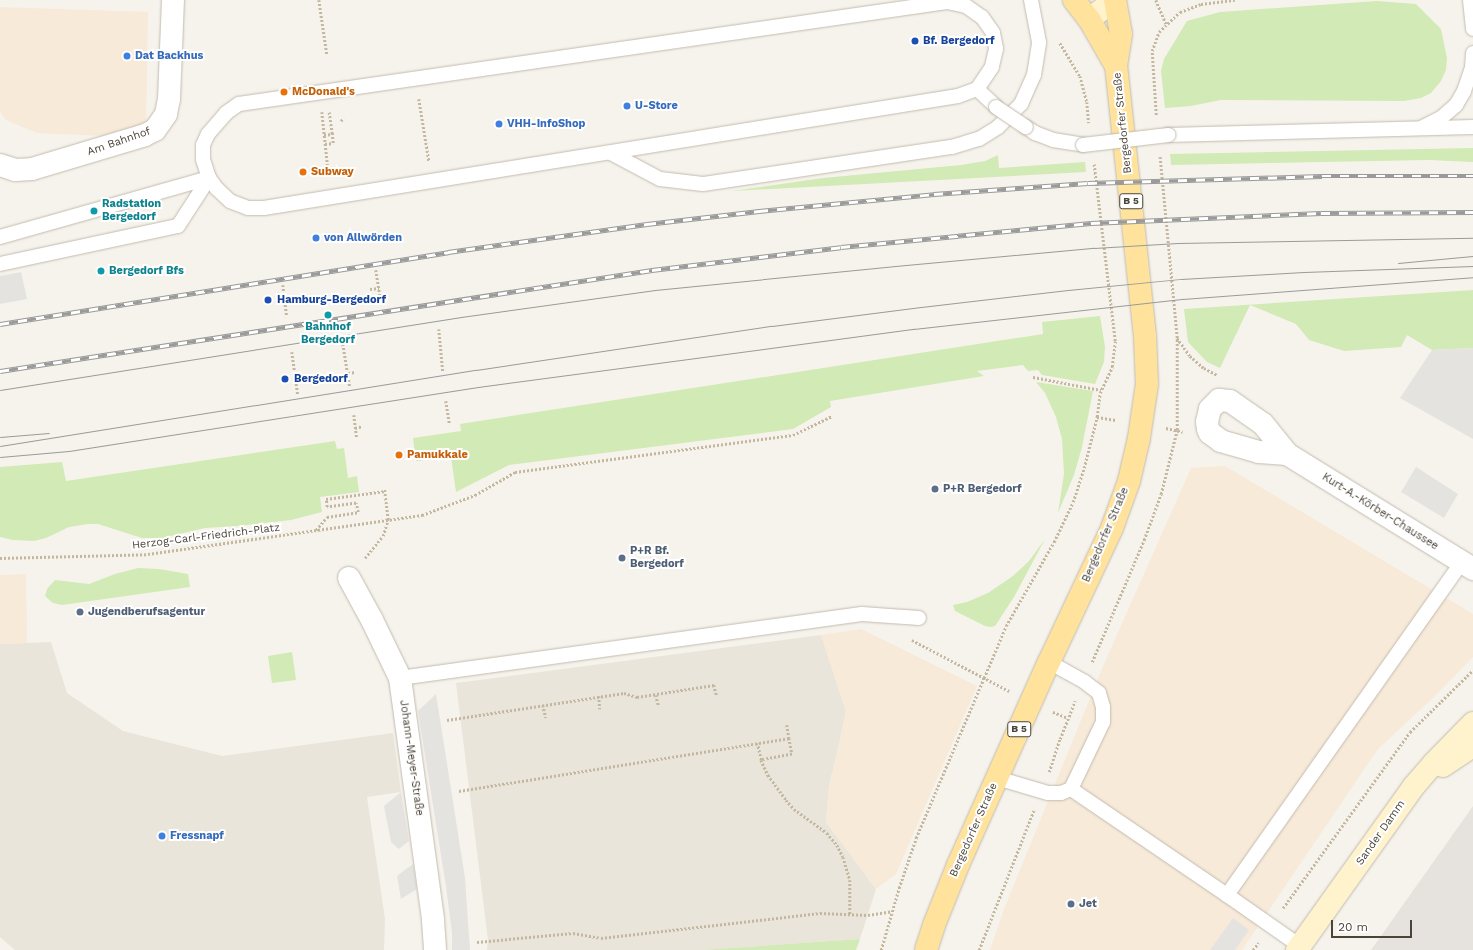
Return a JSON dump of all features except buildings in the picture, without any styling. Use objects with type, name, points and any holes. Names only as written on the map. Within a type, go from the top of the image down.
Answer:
[{"type":"main road","name":"Bergedorfer Straße","points":[[1074,0],[1089,19],[1116,66]]},
{"type":"main road","name":"Bergedorfer Straße","points":[[926,950],[946,894],[1031,701],[1121,505],[1138,445],[1147,384],[1145,336],[1116,66],[1121,34],[1115,0]]},
{"type":"main road","points":[[1089,19],[1115,0]]},
{"type":"main road","name":"Sander Damm","points":[[1299,948],[1414,786],[1473,723]]},
{"type":"main road","points":[[1414,786],[1473,746]]},
{"type":"street","name":"Am Bahnhof","points":[[0,165],[15,170],[32,169],[145,135],[155,130],[166,114],[169,99],[173,0]]},
{"type":"street","name":"Kurt-A.-Körber-Chaussee","points":[[1286,454],[1467,566]]},
{"type":"street","name":"Johann-Meyer-Straße","points":[[349,578],[372,620],[400,678],[433,920],[435,950]]},
{"type":"lane","points":[[610,152],[660,179],[703,184],[952,147],[980,139],[998,128],[1021,104],[1034,75],[1039,42],[1031,0]]},
{"type":"lane","points":[[1470,0],[1473,29]]},
{"type":"lane","points":[[947,2],[966,6],[982,17],[993,33],[996,50],[992,67],[977,89],[958,96],[264,208],[248,208],[230,201],[217,189],[209,178],[203,159],[203,145],[215,124],[226,113],[239,104],[947,2]]},
{"type":"lane","points":[[1420,128],[1440,118],[1456,105],[1464,91],[1472,68],[1473,52]]},
{"type":"lane","points":[[977,89],[996,107],[1034,133],[1053,140],[1083,145],[1168,135],[1473,127]]},
{"type":"lane","points":[[0,237],[209,178]]},
{"type":"lane","points":[[0,264],[178,226],[209,178]]},
{"type":"lane","points":[[1227,895],[1467,566]]},
{"type":"lane","points":[[400,678],[862,614],[919,618]]},
{"type":"lane","points":[[997,778],[1048,792],[1061,792],[1071,789],[1103,722],[1103,707],[1099,693],[1085,682],[1049,662]]},
{"type":"lane","points":[[1071,789],[1227,895],[1270,925],[1299,948]]},
{"type":"path","points":[[319,0],[327,54]]},
{"type":"path","points":[[1156,0],[1166,24]]},
{"type":"path","points":[[1157,123],[1152,51],[1156,39],[1166,24],[1180,12],[1201,4],[1234,0]]},
{"type":"path","points":[[1057,37],[1080,76],[1087,102],[1090,125]]},
{"type":"path","points":[[416,78],[431,181]]},
{"type":"path","points":[[319,92],[331,198]]},
{"type":"path","points":[[324,135],[332,133],[333,143],[325,144]]},
{"type":"path","points":[[1160,154],[1177,338],[1177,430]]},
{"type":"path","points":[[881,950],[916,838],[1006,626],[1054,542],[1073,502],[1084,468],[1102,390],[1112,367],[1115,341],[1094,163]]},
{"type":"path","points":[[376,270],[381,303]]},
{"type":"path","points":[[283,285],[287,317]]},
{"type":"path","points":[[370,289],[378,288]]},
{"type":"path","points":[[438,330],[443,372]]},
{"type":"path","points":[[1177,338],[1190,356],[1204,368],[1218,375]]},
{"type":"path","points":[[342,344],[350,387]]},
{"type":"path","points":[[292,352],[298,395]]},
{"type":"path","points":[[348,373],[356,372]]},
{"type":"path","points":[[1033,377],[1102,390]]},
{"type":"path","points":[[446,401],[450,425]]},
{"type":"path","points":[[354,415],[357,438]]},
{"type":"path","name":"Herzog-Carl-Friedrich-Platz","points":[[0,558],[148,554],[422,516],[475,495],[515,472],[793,435],[832,416]]},
{"type":"path","points":[[355,428],[363,426]]},
{"type":"path","points":[[316,531],[327,517],[358,512],[356,503],[327,507],[326,499],[384,490],[388,520],[383,536],[349,578]]},
{"type":"path","points":[[910,639],[984,678],[1068,718]]},
{"type":"path","points":[[1252,950],[1410,732],[1473,670]]},
{"type":"path","points":[[447,720],[599,696],[624,693],[637,697],[714,685],[717,697]]},
{"type":"path","points":[[656,695],[659,707]]},
{"type":"path","points":[[599,696],[600,709]]},
{"type":"path","points":[[544,705],[546,718]]},
{"type":"path","points":[[761,760],[792,754],[787,725]]},
{"type":"path","points":[[459,791],[790,738]]},
{"type":"path","points":[[757,743],[761,760],[768,775],[786,800],[794,809],[827,833],[837,845],[843,857],[850,880],[850,915]]},
{"type":"path","points":[[478,942],[573,933],[601,938],[820,913],[868,915],[892,911]]},
{"type":"shaded area","points":[[0,7],[148,12],[146,124],[106,136],[37,133],[6,120],[0,111]]},
{"type":"shaded area","points":[[21,272],[27,299],[0,304],[0,276]]},
{"type":"shaded area","points":[[1473,348],[1473,439],[1400,398],[1432,350]]},
{"type":"shaded area","points":[[1225,466],[1473,614],[1473,657],[1434,697],[1378,749],[1242,950],[990,950],[1004,909],[1104,664],[1191,468]]},
{"type":"shaded area","points":[[1416,467],[1458,494],[1444,518],[1401,492]]},
{"type":"shaded area","points":[[26,574],[27,643],[0,644],[0,575]]},
{"type":"shaded area","points":[[861,629],[977,686],[896,874],[876,889],[826,822],[829,786],[846,711],[821,635]]},
{"type":"shaded area","points":[[821,635],[846,711],[829,786],[826,822],[876,889],[860,939],[701,950],[487,950],[488,940],[456,683]]},
{"type":"shaded area","points":[[51,642],[67,693],[123,731],[222,756],[393,733],[401,792],[367,797],[385,919],[384,950],[15,950],[0,937],[0,644]]},
{"type":"shaded area","points":[[436,694],[465,878],[470,950],[452,950],[452,933],[446,887],[418,711]]},
{"type":"shaded area","points":[[401,792],[409,841],[399,849],[391,842],[384,806]]},
{"type":"shaded area","points":[[1473,806],[1473,950],[1371,950]]},
{"type":"shaded area","points":[[413,864],[417,889],[401,899],[397,876]]},
{"type":"shaded area","points":[[1233,918],[1249,930],[1235,950],[1210,950]]},
{"type":"green space","points":[[1377,1],[1416,4],[1441,29],[1447,58],[1446,70],[1441,81],[1431,93],[1421,98],[1404,101],[1221,100],[1191,106],[1165,108],[1161,71],[1164,59],[1187,21],[1220,12]]},
{"type":"green space","points":[[1473,148],[1473,162],[1429,160],[1171,165],[1170,154]]},
{"type":"green space","points":[[998,155],[999,168],[1085,162],[1086,172],[732,191],[823,178],[961,165],[985,161]]},
{"type":"green space","points":[[1473,290],[1473,348],[1432,350],[1407,335],[1401,347],[1344,351],[1309,340],[1296,324],[1250,305],[1220,368],[1207,362],[1188,342],[1184,309]]},
{"type":"green space","points":[[1100,316],[1105,347],[1104,362],[1095,384],[1042,375],[1038,370],[1028,371],[1023,365],[977,371],[984,376],[830,401],[831,407],[793,429],[509,465],[456,492],[451,457],[416,461],[413,438],[461,431],[460,424],[1043,334],[1042,322]]},
{"type":"green space","points":[[1036,382],[1093,391],[1082,447],[1074,475],[1058,513],[1064,474],[1062,439],[1056,417],[1045,393]]},
{"type":"green space","points":[[335,441],[337,449],[344,448],[348,478],[357,476],[359,492],[320,497],[322,512],[291,520],[205,528],[162,538],[142,538],[98,524],[69,527],[46,538],[34,541],[13,540],[0,537],[0,467],[62,462],[66,481]]},
{"type":"green space","points":[[1045,539],[1014,597],[995,626],[985,626],[955,611],[953,605],[967,602],[988,593],[1013,576],[1029,561]]},
{"type":"green space","points":[[138,568],[159,569],[188,574],[190,587],[62,605],[53,603],[45,596],[47,589],[55,580],[89,584],[115,574]]},
{"type":"green space","points":[[292,652],[296,680],[272,683],[268,656]]},
{"type":"green space","points":[[860,939],[856,950],[701,950]]},
{"type":"tram line","points":[[0,390],[461,317],[655,290],[1094,248],[1178,243],[1473,238]]},
{"type":"tram line","points":[[1398,263],[1473,256]]},
{"type":"tram line","points":[[0,446],[476,370],[772,326],[921,307],[1181,279],[1304,272],[1473,266]]},
{"type":"tram line","points":[[0,457],[69,451],[478,387],[914,329],[1183,299],[1473,277]]},
{"type":"tram line","points":[[0,437],[49,433]]},
{"type":"railway","points":[[0,324],[448,252],[647,224],[759,211],[934,194],[1088,183],[1322,176],[1473,176]]},
{"type":"railway","points":[[0,371],[652,270],[841,247],[1091,223],[1321,213],[1473,212]]},
{"type":"place","name":"Bf. Bergedorf","points":[[915,41]]},
{"type":"place","name":"Dat Backhus","points":[[127,56]]},
{"type":"place","name":"McDonald's","points":[[284,92]]},
{"type":"place","name":"U-Store","points":[[627,106]]},
{"type":"place","name":"VHH-InfoShop","points":[[499,124]]},
{"type":"place","name":"Subway","points":[[303,172]]},
{"type":"place","name":"Radstation Bergedorf","points":[[94,211]]},
{"type":"place","name":"von Allwörden","points":[[316,238]]},
{"type":"place","name":"Bergedorf Bfs","points":[[101,271]]},
{"type":"place","name":"Hamburg-Bergedorf","points":[[268,300]]},
{"type":"place","name":"Bahnhof Bergedorf","points":[[328,315]]},
{"type":"place","name":"Bergedorf","points":[[285,379]]},
{"type":"place","name":"Pamukkale","points":[[399,455]]},
{"type":"place","name":"P+R Bergedorf","points":[[935,489]]},
{"type":"place","name":"P+R Bf. Bergedorf","points":[[622,558]]},
{"type":"place","name":"Jugendberufsagentur","points":[[80,612]]},
{"type":"place","name":"Fressnapf","points":[[162,836]]},
{"type":"place","name":"Jet","points":[[1071,904]]}]
